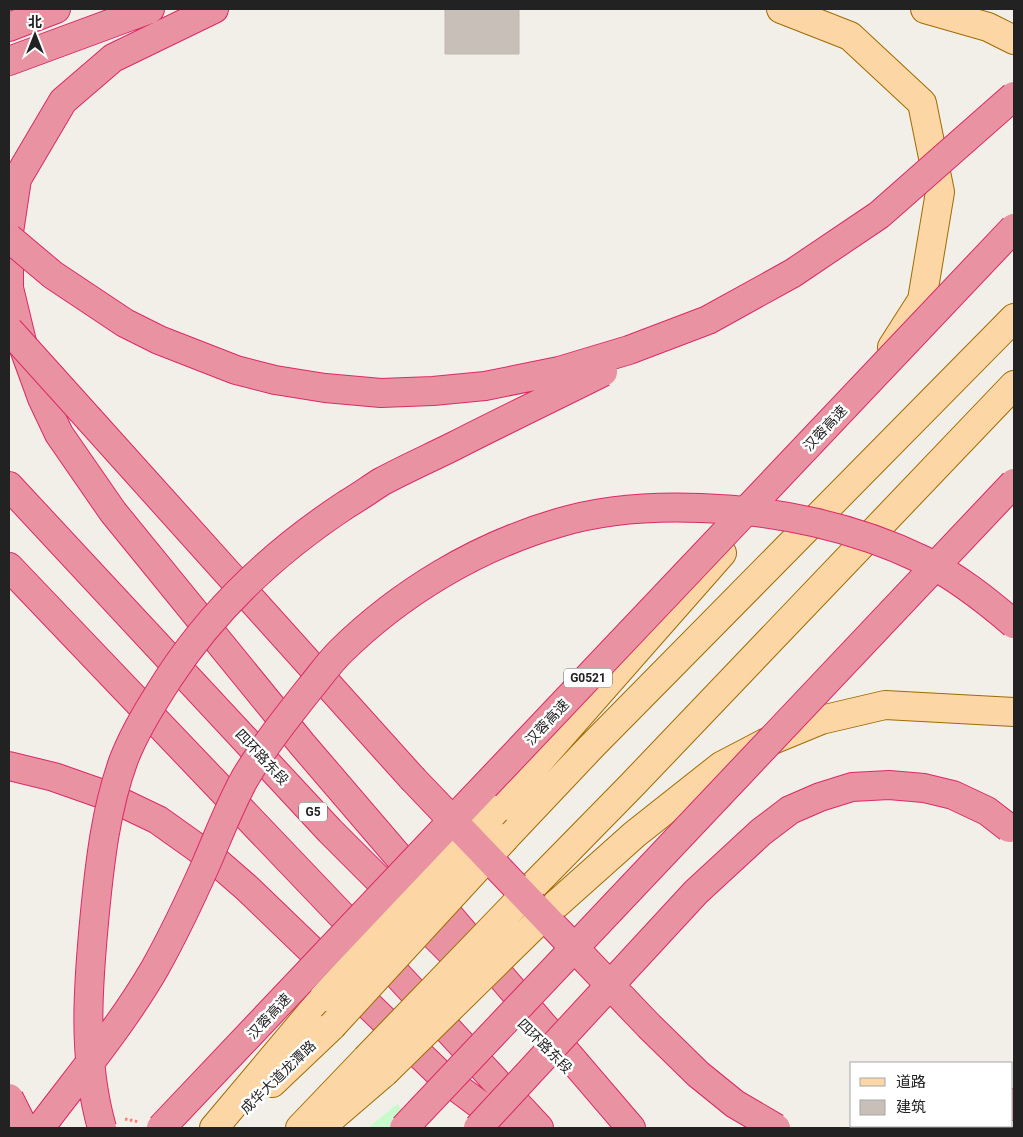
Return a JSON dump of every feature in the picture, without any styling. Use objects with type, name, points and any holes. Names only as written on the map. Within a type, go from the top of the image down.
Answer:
[{"type":"highway","points":[[9,27],[56,9]]},
{"type":"highway","points":[[9,61],[150,9]]},
{"type":"highway","points":[[9,232],[17,179],[63,101],[113,58],[214,9]]},
{"type":"highway","points":[[102,1128],[90,1066],[88,1002],[98,888],[107,821],[114,790],[124,758],[138,729],[186,651],[224,606],[265,566],[323,520],[380,483],[708,320],[793,272],[879,215],[1014,96]]},
{"type":"highway","name":"汉蓉高速","points":[[161,1128],[1014,228]]},
{"type":"highway","points":[[9,238],[53,275],[125,323],[159,340],[236,370],[275,380],[325,388],[382,393],[485,386],[559,372],[629,350],[708,320]]},
{"type":"highway","points":[[9,257],[9,288],[22,346],[42,398],[59,434],[113,512],[302,744],[629,1128]]},
{"type":"highway","points":[[9,330],[412,778],[649,1026],[698,1074],[735,1104],[776,1128]]},
{"type":"highway","points":[[404,1128],[1014,483]]},
{"type":"highway","name":"四环路东段","points":[[9,486],[330,831],[629,1128]]},
{"type":"highway","points":[[40,1128],[138,997],[178,922],[243,781],[292,711],[337,655],[373,622],[408,595],[474,556],[558,523],[591,515],[643,509],[687,508],[725,509],[768,514],[831,526],[891,546],[924,560],[991,604],[1014,624]]},
{"type":"highway","points":[[9,567],[367,942],[540,1128]]},
{"type":"highway","points":[[9,766],[54,777],[108,796],[158,820],[217,862],[248,889],[444,1078],[511,1128]]},
{"type":"highway","points":[[478,1128],[696,892],[761,832],[790,810],[820,797],[852,787],[888,785],[924,788],[953,795],[986,812],[1014,832]]},
{"type":"highway","points":[[9,1098],[24,1128]]},
{"type":"main road","points":[[214,1128],[324,998],[496,810],[861,396],[922,300],[940,192],[922,103],[850,36],[781,9]]},
{"type":"main road","points":[[925,9],[988,27],[1014,40]]},
{"type":"main road","name":"成华大道龙潭路","points":[[224,1128],[332,1026],[590,748],[1014,318]]},
{"type":"main road","points":[[321,1128],[530,889],[645,772],[1014,385]]},
{"type":"main road","points":[[300,1128],[375,1066],[635,834],[721,766],[766,743],[821,720],[885,705],[1014,712]]},
{"type":"green space","points":[[397,1104],[420,1128],[368,1128]]},
{"type":"building","points":[[445,9],[519,9],[519,54],[445,54]]}]
